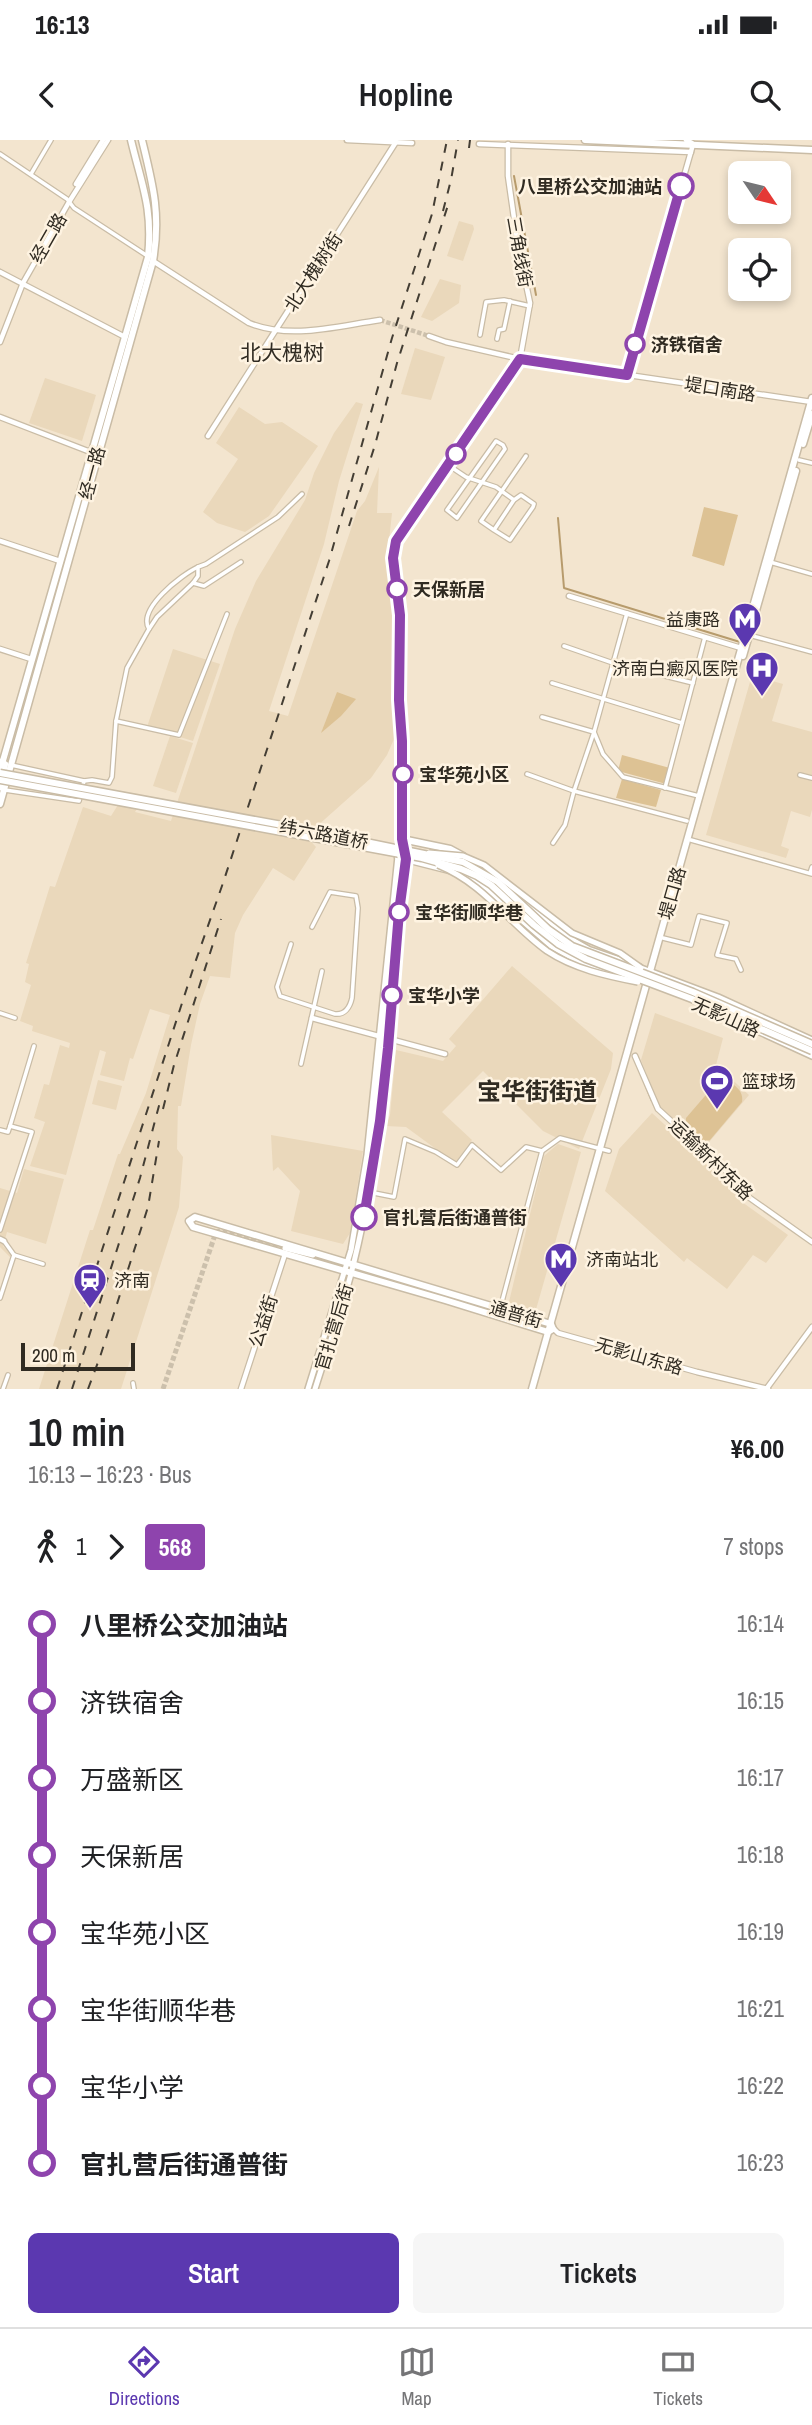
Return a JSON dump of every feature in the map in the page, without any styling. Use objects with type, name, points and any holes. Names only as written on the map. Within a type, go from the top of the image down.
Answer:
[{"type":"main road","name":"经一路","points":[[0,804],[126,337],[151,259],[148,203],[131,140]]},
{"type":"main road","name":"经一路","points":[[0,772],[31,659],[151,259],[156,206],[154,186],[142,140]]},
{"type":"main road","points":[[585,140],[689,142],[812,150]]},
{"type":"main road","name":"堤口路","points":[[534,1389],[649,985],[690,822],[812,401]]},
{"type":"main road","name":"堤口路","points":[[652,972],[812,414]]},
{"type":"main road","name":"纬六路道桥","points":[[0,772],[423,855],[477,876],[491,885],[558,944],[586,959],[692,999],[812,1054]]},
{"type":"main road","name":"纬六路道桥","points":[[0,779],[463,862],[490,876],[548,929],[582,951],[693,992],[812,1042]]},
{"type":"main road","points":[[347,1273],[368,1191],[380,1121],[389,1041],[402,839],[450,849],[492,873],[575,942],[589,950],[641,968]]},
{"type":"main road","name":"无影山路","points":[[423,855],[463,856],[484,865],[572,933],[620,953],[641,968],[718,997],[812,1042]]},
{"type":"main road","name":"无影山路","points":[[423,855],[477,887],[530,937],[562,960],[585,969],[649,985],[812,1054]]},
{"type":"main road","points":[[402,858],[461,873],[484,887],[552,946],[584,964],[638,982]]},
{"type":"main road","points":[[350,1263],[367,1155],[402,858]]},
{"type":"main road","name":"通普街","points":[[195,1217],[500,1309],[551,1328],[347,1273],[285,1251],[192,1227],[189,1221],[195,1217]]},
{"type":"main road","points":[[285,1251],[336,1259]]},
{"type":"main road","name":"官扎营后街","points":[[308,1389],[347,1273]]},
{"type":"main road","name":"官扎营后街","points":[[315,1389],[347,1273]]},
{"type":"street","points":[[31,174],[51,140]]},
{"type":"street","name":"经二路","points":[[0,335],[22,282],[68,200],[106,140]]},
{"type":"street","points":[[347,140],[412,143]]},
{"type":"street","name":"北大槐树街","points":[[208,436],[396,142]]},
{"type":"street","points":[[627,375],[691,152],[689,142]]},
{"type":"street","points":[[479,144],[691,152]]},
{"type":"street","name":"三角线街","points":[[508,144],[508,176],[530,306],[520,359]]},
{"type":"street","points":[[0,154],[68,200],[74,208],[249,323],[275,331],[292,332],[380,320]]},
{"type":"street","points":[[0,272],[126,337]]},
{"type":"street","name":"经二路","points":[[0,342],[22,282]]},
{"type":"street","points":[[480,335],[486,302],[510,301],[530,306]]},
{"type":"street","points":[[497,339],[499,330],[504,329],[510,301]]},
{"type":"street","name":"堤口南路","points":[[429,335],[446,342],[520,359],[812,401]]},
{"type":"street","points":[[402,839],[400,615],[393,558],[396,541],[520,359]]},
{"type":"street","points":[[0,417],[94,453]]},
{"type":"street","points":[[494,442],[499,442],[505,449],[456,518],[447,510],[469,478],[494,442]]},
{"type":"street","points":[[494,530],[514,500],[521,495],[534,503],[533,507],[510,540],[503,538],[481,521],[526,456]]},
{"type":"street","points":[[799,460],[812,463]]},
{"type":"street","points":[[448,465],[469,478],[483,481],[502,491],[514,500]]},
{"type":"street","points":[[149,629],[146,624],[152,603],[198,567],[278,517],[302,494]]},
{"type":"street","points":[[0,541],[60,561]]},
{"type":"street","points":[[192,583],[204,586],[241,562]]},
{"type":"street","points":[[770,562],[812,574]]},
{"type":"street","points":[[11,765],[84,781],[109,783],[112,777],[116,721],[127,668],[157,617],[198,576],[198,567]]},
{"type":"street","points":[[569,596],[741,648]]},
{"type":"street","points":[[553,843],[565,825],[627,613]]},
{"type":"street","points":[[116,721],[179,735],[226,614]]},
{"type":"street","points":[[750,635],[812,652]]},
{"type":"street","points":[[665,788],[705,637]]},
{"type":"street","points":[[564,646],[613,663],[693,684]]},
{"type":"street","points":[[0,649],[31,659]]},
{"type":"street","points":[[552,683],[682,723]]},
{"type":"street","points":[[542,717],[594,732]]},
{"type":"street","points":[[594,732],[603,754],[623,777],[699,796]]},
{"type":"street","points":[[1,761],[6,764],[0,786],[2,789],[79,801],[84,781]]},
{"type":"street","points":[[527,774],[690,822]]},
{"type":"street","points":[[800,775],[812,778]]},
{"type":"street","points":[[691,840],[811,874],[812,867]]},
{"type":"street","points":[[291,944],[277,988],[278,993],[284,999],[340,1014],[351,1004],[358,908],[356,897],[330,892],[313,927]]},
{"type":"street","points":[[663,938],[691,945],[699,916],[727,923],[717,955],[736,959],[741,970]]},
{"type":"street","points":[[301,1064],[322,971]]},
{"type":"street","points":[[0,1013],[15,1018]]},
{"type":"street","points":[[312,1018],[445,1054]]},
{"type":"street","points":[[0,1130],[8,1132],[34,1046]]},
{"type":"street","name":"运输新村东路","points":[[635,1056],[659,1109],[728,1173],[747,1196],[812,1242]]},
{"type":"street","points":[[0,1230],[32,1132],[10,1126]]},
{"type":"street","points":[[500,1309],[542,1151],[559,1138],[603,1149]]},
{"type":"street","points":[[368,1191],[394,1197],[405,1139],[436,1152],[457,1165],[472,1145],[501,1170],[526,1147],[542,1151]]},
{"type":"street","points":[[2,1240],[14,1255],[43,1264]]},
{"type":"street","name":"公益街","points":[[241,1389],[285,1251]]},
{"type":"street","points":[[0,1298],[14,1255]]},
{"type":"street","points":[[767,1389],[812,1327]]},
{"type":"street","name":"无影山东路","points":[[551,1328],[558,1333],[685,1369],[767,1389]]},
{"type":"street","points":[[3,1389],[8,1375]]},
{"type":"street","points":[[133,1383],[134,1389]]},
{"type":"shaded area","points":[[459,221],[473,225],[474,229],[463,261],[447,256]]},
{"type":"shaded area","points":[[440,279],[461,285],[459,303],[432,321],[421,317]]},
{"type":"shaded area","points":[[415,348],[445,357],[431,400],[401,394]]},
{"type":"shaded area","points":[[45,378],[96,395],[82,441],[29,423]]},
{"type":"shaded area","points":[[356,402],[363,404],[339,481],[324,544],[269,711],[288,716],[357,511],[365,501],[379,467],[377,513],[392,513],[389,541],[393,540],[399,659],[397,732],[387,755],[371,778],[306,836],[316,847],[294,881],[273,868],[243,915],[235,933],[230,978],[210,976],[200,1004],[181,1106],[178,1106],[177,1149],[183,1157],[179,1207],[121,1389],[39,1389],[90,1230],[93,1230],[118,1154],[146,1093],[170,1015],[150,1009],[133,1059],[130,1058],[124,1081],[100,1075],[106,1052],[100,1050],[66,1175],[30,1166],[45,1122],[34,1118],[44,1084],[49,1085],[60,1045],[69,1048],[70,1043],[32,1031],[33,1026],[20,1021],[31,985],[25,982],[29,964],[26,963],[50,886],[55,887],[83,807],[111,816],[123,797],[138,807],[135,812],[171,821],[235,629],[256,581],[305,500],[314,473],[334,433]]},
{"type":"shaded area","points":[[239,407],[265,424],[282,422],[318,446],[269,516],[245,532],[217,523],[203,512],[238,459],[216,443]]},
{"type":"shaded area","points":[[704,507],[738,515],[724,566],[692,556]]},
{"type":"shaded area","points":[[173,649],[220,664],[193,741],[147,727]]},
{"type":"shaded area","points":[[752,675],[783,684],[772,721],[812,732],[812,810],[810,817],[791,811],[781,846],[789,849],[786,858],[706,835]]},
{"type":"shaded area","points":[[337,692],[356,699],[321,733]]},
{"type":"shaded area","points":[[170,736],[193,743],[176,793],[153,786]]},
{"type":"shaded area","points":[[622,755],[670,768],[666,784],[618,771]]},
{"type":"shaded area","points":[[622,779],[661,790],[656,807],[616,798]]},
{"type":"shaded area","points":[[512,966],[613,1053],[611,1069],[579,1149],[543,1131],[483,1071],[442,1112],[472,1140],[455,1163],[406,1127],[386,1126],[390,1115],[396,1050],[443,1061],[456,1046],[449,1039]]},
{"type":"shaded area","points":[[655,1013],[723,1038],[716,1065],[749,1095],[704,1148],[660,1108],[641,1060]]},
{"type":"shaded area","points":[[98,1080],[122,1086],[116,1110],[92,1104]]},
{"type":"shaded area","points":[[723,1080],[737,1088],[742,1102],[710,1140],[703,1141],[686,1126],[686,1118],[717,1082]]},
{"type":"shaded area","points":[[652,1113],[737,1191],[735,1197],[788,1235],[766,1263],[753,1255],[727,1289],[687,1258],[684,1262],[605,1191],[619,1149]]},
{"type":"shaded area","points":[[271,1135],[363,1151],[350,1233],[343,1244],[291,1231],[300,1191],[278,1167],[273,1171]]},
{"type":"shaded area","points":[[558,1144],[581,1152],[535,1313],[508,1306],[544,1156]]},
{"type":"shaded area","points":[[24,1169],[64,1179],[46,1244],[7,1232],[3,1246],[11,1254],[10,1257],[0,1247],[0,1188],[17,1193]]},
{"type":"waterway","points":[[514,176],[536,295]]},
{"type":"waterway","points":[[558,518],[564,588],[740,642]]},
{"type":"waterway","points":[[645,1084],[652,1101]]},
{"type":"tunnel","points":[[380,320],[429,336]]},
{"type":"tunnel","points":[[163,1389],[216,1232],[225,1230],[285,1248]]},
{"type":"railway","points":[[57,1389],[329,561],[392,338],[432,214],[447,140]]},
{"type":"railway","points":[[443,211],[458,140]]},
{"type":"railway","points":[[469,148],[470,140]]},
{"type":"railway","points":[[349,526],[397,363],[449,202]]},
{"type":"railway","points":[[163,1109],[174,1065],[221,919]]},
{"type":"railway","points":[[72,1389],[140,1178],[161,1098]]},
{"type":"railway","points":[[88,1389],[148,1207],[159,1141]]},
{"type":"bus line","name":"568","points":[[364,1217],[380,1121],[406,859],[402,839],[400,615],[393,558],[396,541],[520,359],[627,375],[681,186]]},
{"type":"place","name":"八里桥公交加油站","points":[[681,186]]},
{"type":"place","name":"济铁宿舍","points":[[635,344]]},
{"type":"place","name":"天保新居","points":[[397,589]]},
{"type":"place","name":"益康路","points":[[745,649]]},
{"type":"place","name":"济南白癜风医院","points":[[762,698]]},
{"type":"place","name":"宝华苑小区","points":[[403,774]]},
{"type":"place","name":"宝华街顺华巷","points":[[399,912]]},
{"type":"place","name":"宝华小学","points":[[392,995]]},
{"type":"place","name":"篮球场","points":[[717,1111]]},
{"type":"place","name":"官扎营后街通普街","points":[[364,1217]]},
{"type":"place","name":"济南站北","points":[[561,1289]]},
{"type":"place","name":"济南","points":[[90,1310]]},
{"type":"district","name":"北大槐树","points":[[282,352]]},
{"type":"district","name":"宝华街街道","points":[[537,1091]]}]
